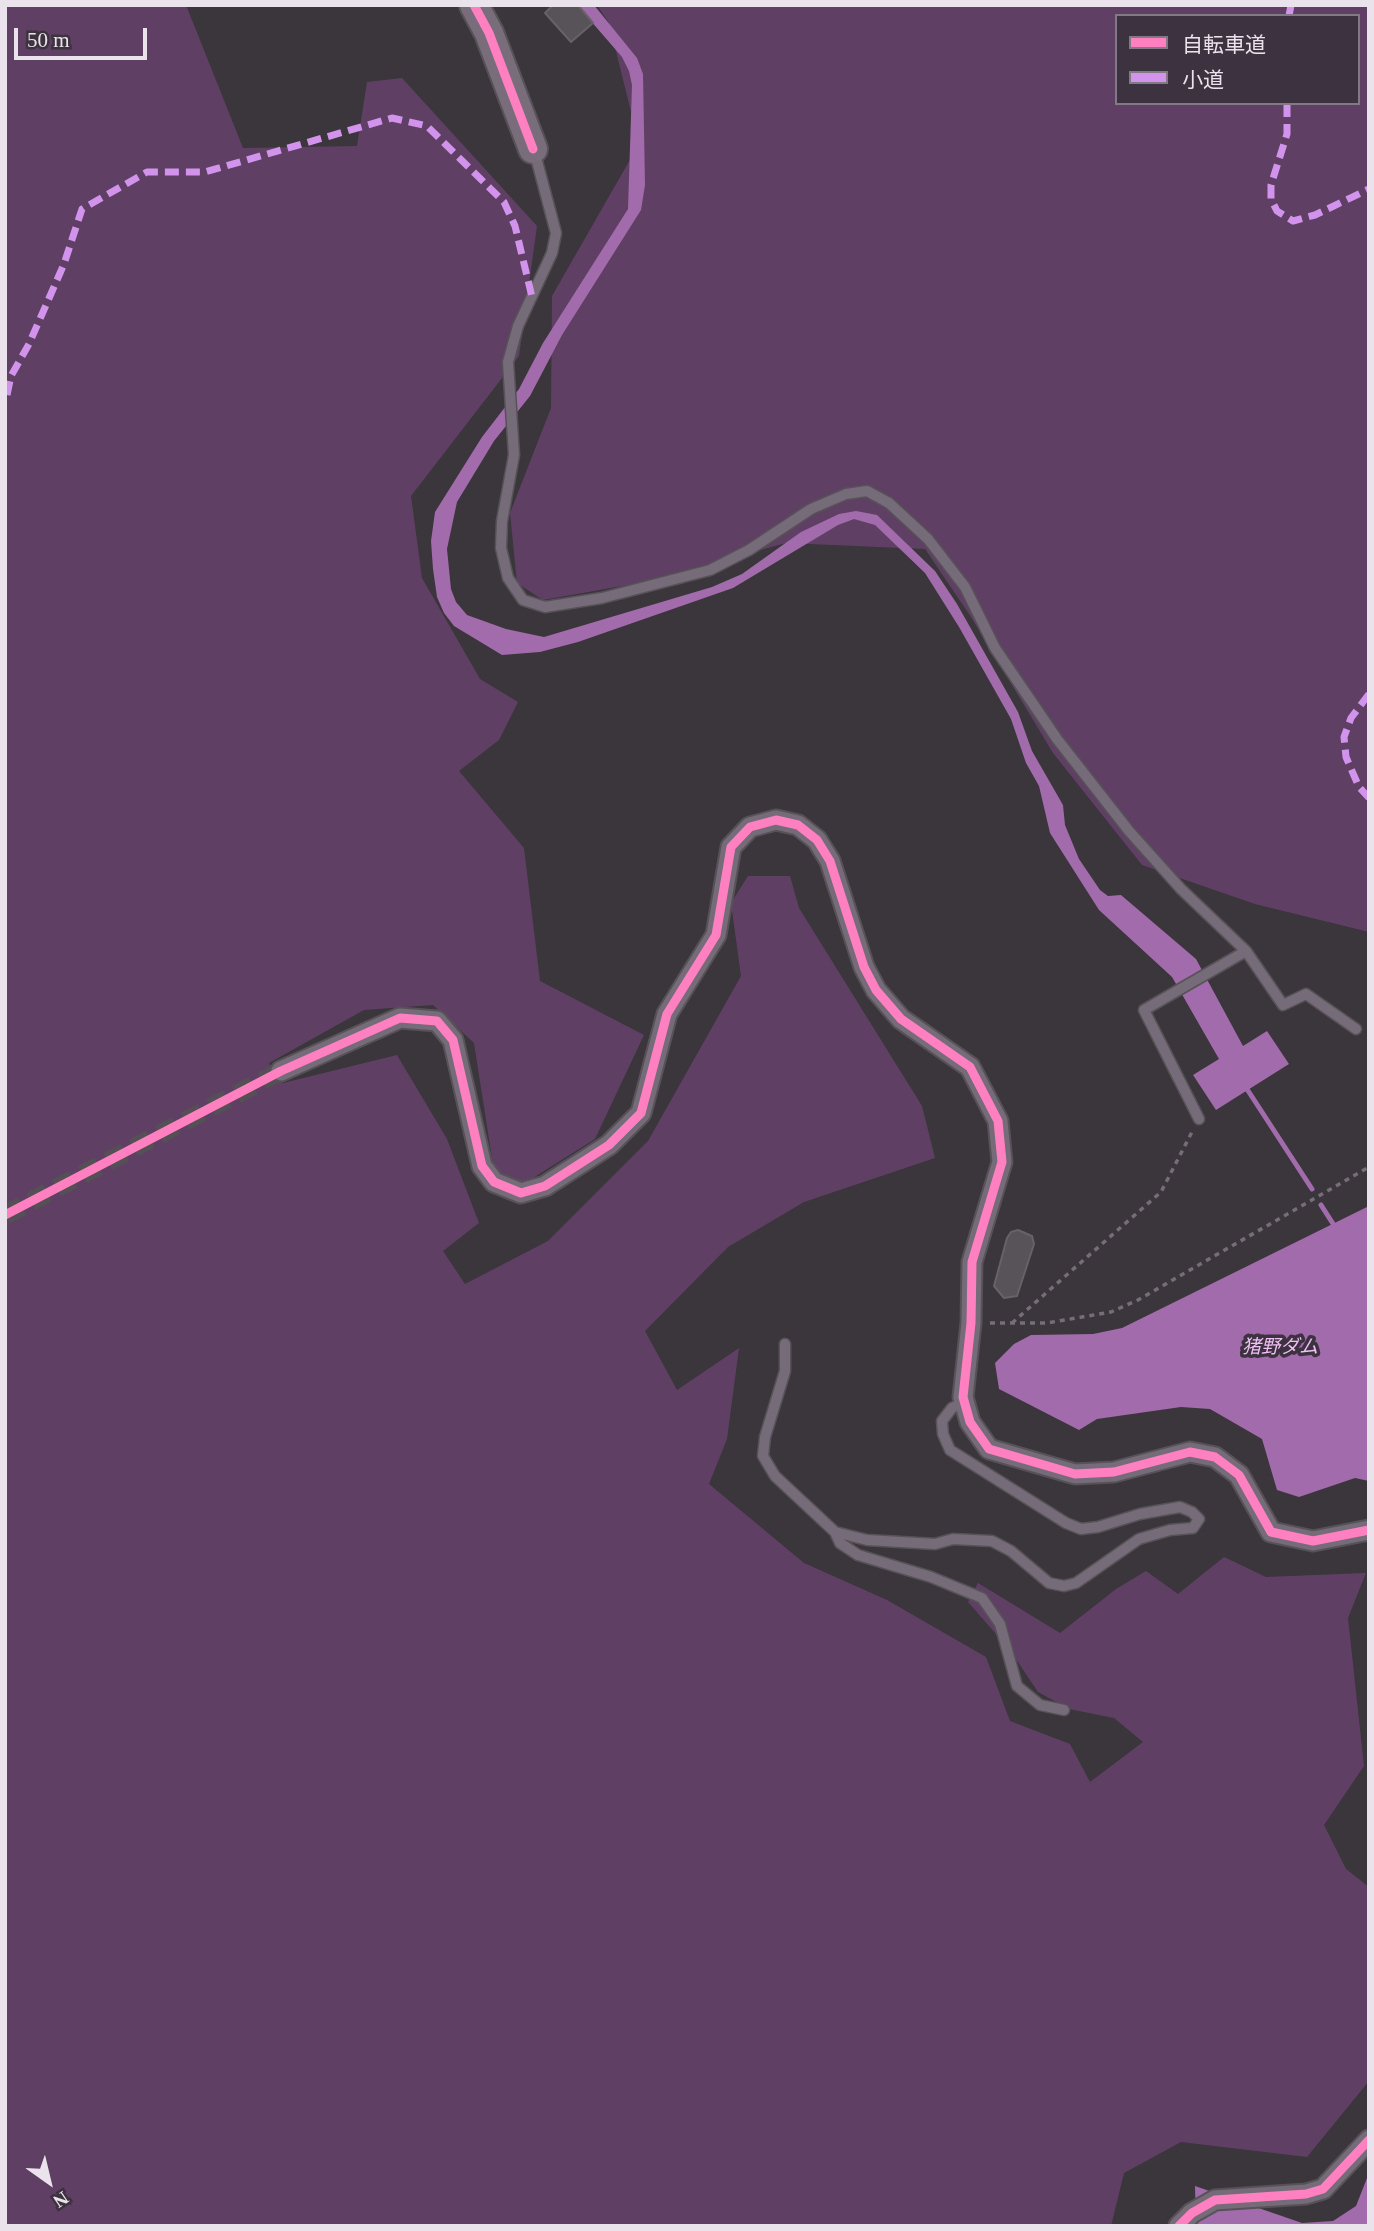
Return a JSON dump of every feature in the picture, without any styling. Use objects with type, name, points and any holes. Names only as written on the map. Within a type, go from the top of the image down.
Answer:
[{"type":"street","points":[[474,5],[489,33],[533,149]]},
{"type":"street","points":[[281,1071],[400,1018],[436,1021],[453,1040],[482,1166],[494,1182],[521,1193],[545,1186],[609,1145],[641,1113],[667,1014],[716,935],[731,847],[750,827],[776,820],[799,825],[817,840],[830,861],[864,967],[876,990],[901,1019],[970,1067],[998,1121],[1002,1162],[972,1262],[971,1323],[964,1402],[970,1422],[989,1449],[1075,1474],[1114,1472],[1190,1452],[1215,1457],[1239,1475],[1271,1532],[1313,1541],[1369,1530]]},
{"type":"street","points":[[1179,2226],[1192,2213],[1215,2200],[1306,2194],[1323,2189],[1369,2140]]},
{"type":"lane","points":[[533,149],[556,233],[552,253],[517,326],[508,362],[514,455],[502,521],[501,548],[508,578],[523,600],[545,607],[602,598],[710,570],[749,550],[811,509],[846,494],[867,491],[889,503],[928,539],[965,587],[995,648],[1056,739],[1129,831],[1181,888],[1246,951],[1283,1005],[1306,994],[1356,1028]]},
{"type":"lane","points":[[1199,1119],[1190,1095],[1144,1010],[1221,963],[1246,951]]},
{"type":"lane","points":[[785,1344],[785,1371],[765,1437],[763,1456],[775,1476],[835,1532],[840,1543],[858,1555],[905,1568],[982,1598],[1000,1624],[1017,1686],[1040,1705],[1063,1710]]},
{"type":"lane","points":[[835,1532],[867,1539],[935,1544],[953,1539],[992,1541],[1010,1551],[1049,1583],[1064,1586],[1076,1583],[1139,1539],[1171,1530],[1193,1528],[1199,1519],[1192,1512],[1180,1507],[1140,1514],[1098,1527],[1081,1529],[1066,1524],[950,1450],[943,1434],[942,1421],[952,1408],[964,1402]]},
{"type":"path","points":[[1012,1323],[1161,1192],[1199,1119]]},
{"type":"path","points":[[971,1323],[1047,1323],[1111,1312],[1138,1300],[1369,1167]]},
{"type":"shaded area","points":[[5,5],[186,5],[243,148],[357,146],[367,82],[402,78],[537,226],[519,356],[411,496],[422,578],[480,679],[518,702],[499,740],[459,771],[524,848],[540,981],[644,1035],[595,1139],[509,1193],[494,1171],[474,1043],[433,1005],[364,1010],[269,1063],[283,1083],[397,1055],[447,1139],[479,1223],[443,1251],[465,1284],[548,1241],[648,1141],[741,976],[731,903],[748,876],[790,876],[799,908],[922,1106],[935,1158],[804,1202],[728,1247],[645,1331],[677,1390],[739,1348],[727,1439],[709,1484],[804,1563],[887,1600],[986,1657],[1010,1721],[1070,1744],[1090,1782],[1143,1742],[1114,1718],[1069,1709],[1038,1692],[1010,1650],[968,1602],[978,1583],[1060,1633],[1116,1589],[1146,1571],[1178,1594],[1224,1557],[1266,1577],[1366,1573],[1348,1618],[1364,1766],[1324,1825],[1346,1869],[1369,1887],[1369,2081],[1307,2157],[1181,2142],[1124,2173],[1111,2226],[5,2226]]},
{"type":"shaded area","points":[[597,5],[1369,5],[1369,932],[1255,904],[1142,865],[1053,753],[971,617],[925,549],[786,543],[639,583],[543,600],[517,583],[510,513],[551,408],[552,296],[639,144],[609,23]]},
{"type":"water","points":[[577,5],[594,5],[637,58],[643,74],[645,185],[641,210],[562,335],[530,396],[494,441],[457,502],[447,549],[451,589],[456,602],[467,615],[506,629],[544,637],[712,587],[742,574],[801,532],[839,514],[856,511],[877,515],[935,571],[957,604],[1018,712],[1032,751],[1063,805],[1065,825],[1079,859],[1100,890],[1108,896],[1121,895],[1196,959],[1243,1046],[1267,1031],[1289,1064],[1216,1110],[1193,1075],[1219,1059],[1172,977],[1099,910],[1050,833],[1039,786],[1026,763],[1011,719],[959,627],[925,573],[875,525],[854,519],[838,525],[733,588],[578,642],[540,652],[502,655],[454,626],[444,613],[437,597],[433,569],[431,541],[435,512],[482,437],[519,389],[543,343],[628,209],[632,85],[629,71],[622,57]]},
{"type":"water","name":"猪野ダム","points":[[1369,1206],[1369,1481],[1355,1478],[1299,1497],[1277,1490],[1262,1439],[1210,1409],[1181,1407],[1097,1419],[1079,1430],[999,1389],[995,1363],[1014,1344],[1031,1335],[1093,1334],[1122,1328]]},
{"type":"water","points":[[1369,2173],[1369,2226],[1196,2226],[1195,2186],[1302,2223],[1333,2221],[1356,2206]]},
{"type":"building","points":[[553,5],[578,5],[593,23],[571,42],[545,13]]},
{"type":"building","points":[[1018,1230],[1032,1236],[1034,1244],[1017,1296],[1004,1298],[994,1286],[1007,1238],[1011,1232]]},
{"type":"waterway","points":[[1245,1086],[1312,1189]]},
{"type":"waterway","points":[[1321,1205],[1337,1230]]},
{"type":"tunnel","points":[[5,1215],[281,1071]]},
{"type":"marked path","points":[[1289,14],[1291,5]]},
{"type":"marked path","points":[[1287,105],[1287,134],[1271,185],[1271,199],[1277,211],[1293,221],[1315,215],[1369,189]]},
{"type":"marked path","points":[[7,395],[11,376],[29,344],[64,264],[82,209],[147,172],[205,172],[392,118],[427,126],[504,202],[515,226],[532,297]]},
{"type":"marked path","points":[[1369,694],[1351,718],[1344,737],[1346,757],[1359,787],[1369,798]]},
{"type":"cycle path","points":[[474,5],[489,33],[533,149]]},
{"type":"cycle path","points":[[5,1215],[281,1071],[400,1018],[437,1021],[453,1040],[482,1166],[494,1182],[521,1193],[545,1186],[609,1145],[641,1113],[667,1014],[716,935],[731,847],[750,827],[776,820],[798,825],[817,840],[830,861],[864,967],[876,990],[901,1019],[970,1067],[998,1121],[1002,1162],[972,1262],[971,1323],[963,1397],[970,1422],[989,1449],[1075,1474],[1114,1472],[1190,1452],[1215,1457],[1239,1475],[1271,1532],[1313,1541],[1369,1530]]},
{"type":"cycle path","points":[[1179,2226],[1192,2213],[1215,2200],[1306,2194],[1323,2189],[1369,2140]]}]
